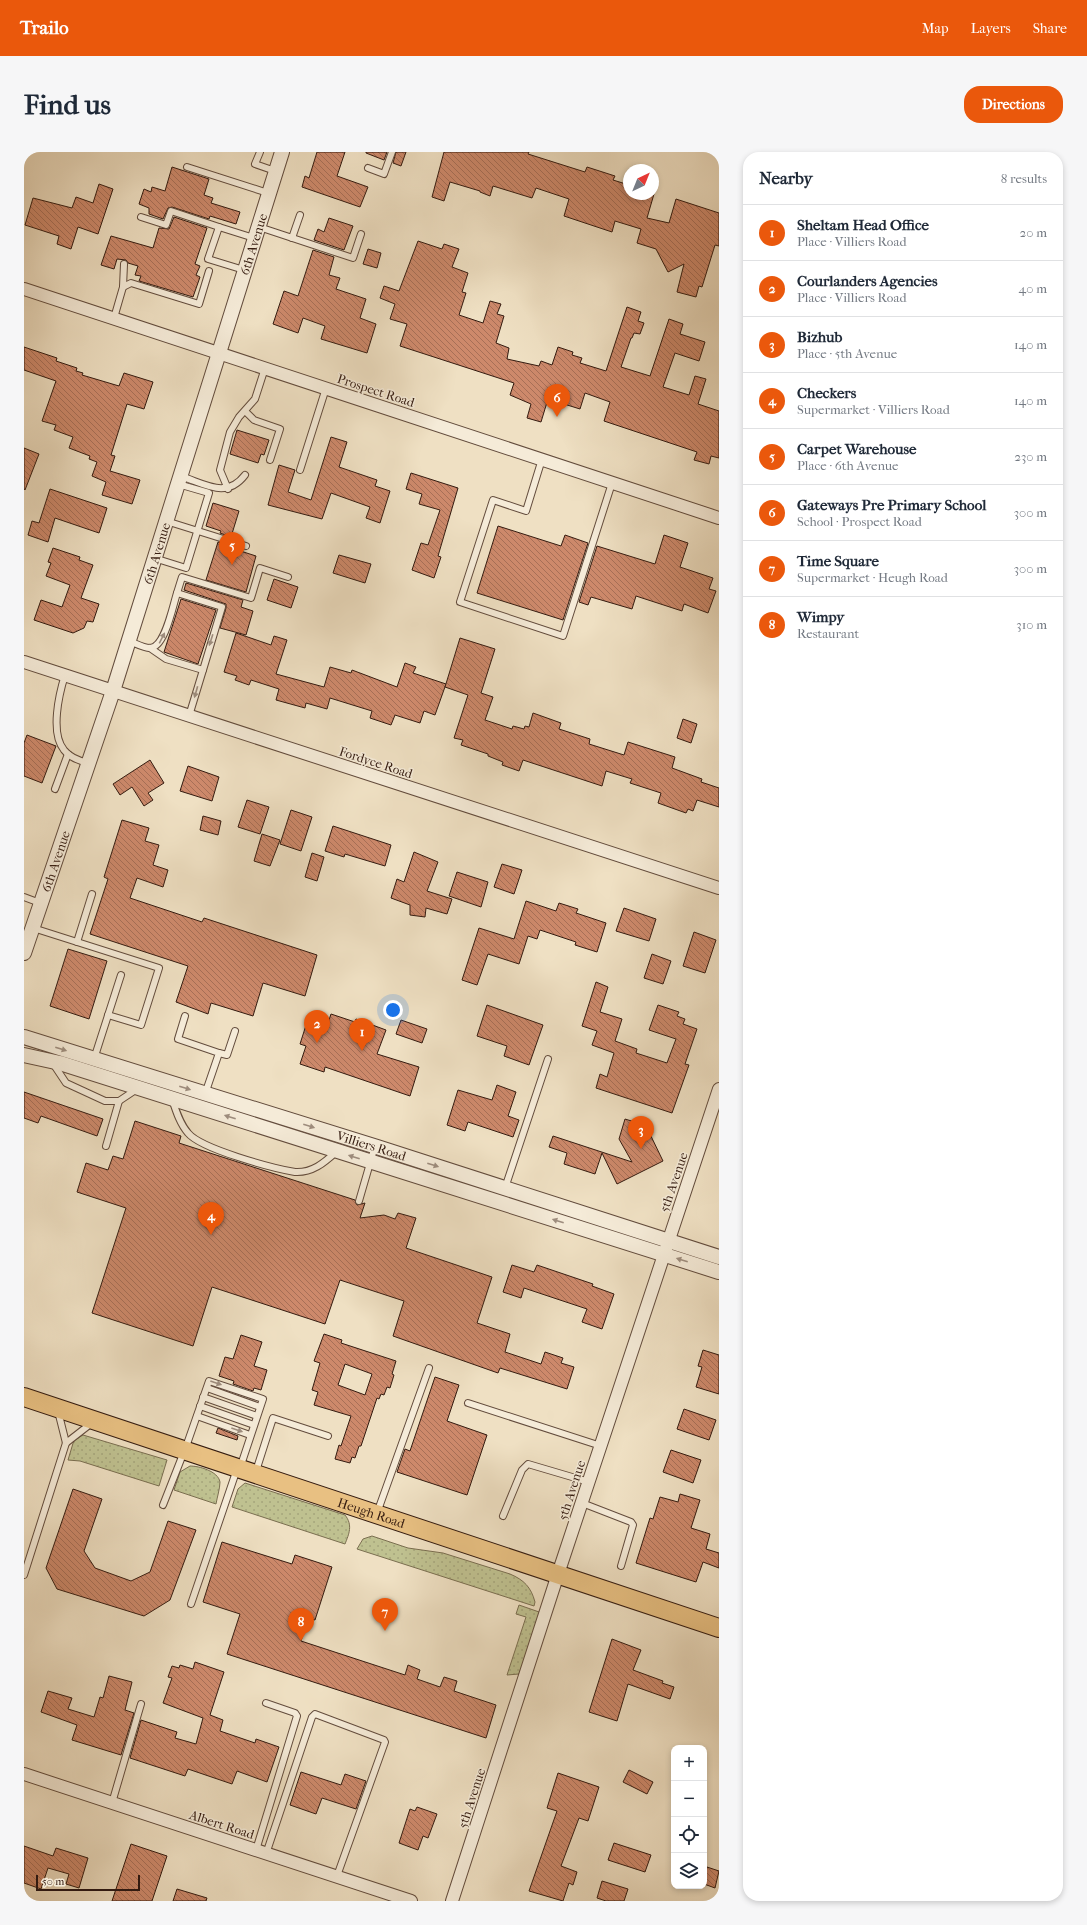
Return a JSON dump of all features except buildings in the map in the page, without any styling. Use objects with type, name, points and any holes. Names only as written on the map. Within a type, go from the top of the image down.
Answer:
[{"type":"main road","name":"Heugh Road","points":[[24,1397],[719,1628]]},
{"type":"street","name":"6th Avenue","points":[[24,953],[113,692],[218,352],[282,152]]},
{"type":"street","name":"Prospect Road","points":[[24,289],[719,518]]},
{"type":"street","name":"Fordyce Road","points":[[24,662],[719,888]]},
{"type":"street","name":"Villiers Road","points":[[24,1037],[94,1060],[375,1146],[719,1257]]},
{"type":"street","name":"Villiers Road","points":[[24,1055],[51,1060],[336,1152],[495,1200],[719,1272]]},
{"type":"street","name":"5th Avenue","points":[[452,1901],[663,1254],[719,1089]]},
{"type":"street","name":"Albert Road","points":[[24,1774],[411,1901]]},
{"type":"lane","points":[[260,152],[255,164],[275,171]]},
{"type":"lane","points":[[368,168],[384,174],[392,152]]},
{"type":"lane","points":[[187,167],[268,193]]},
{"type":"lane","points":[[141,217],[166,225],[171,211],[219,227],[292,238],[353,258],[361,234]]},
{"type":"lane","points":[[292,238],[300,215]]},
{"type":"lane","points":[[219,227],[208,259],[244,270]]},
{"type":"lane","points":[[114,318],[123,287],[124,264]]},
{"type":"lane","points":[[123,287],[128,283],[134,282],[199,304],[209,271]]},
{"type":"lane","points":[[228,489],[220,470],[230,432],[236,421],[255,399],[265,368]]},
{"type":"lane","points":[[300,470],[326,388]]},
{"type":"lane","points":[[245,411],[254,420],[280,429],[270,460]]},
{"type":"lane","points":[[542,459],[526,511],[493,500],[460,602],[563,636],[612,483]]},
{"type":"lane","points":[[179,480],[222,490],[228,489],[239,483],[245,475]]},
{"type":"lane","points":[[154,558],[186,568],[198,531],[209,494],[179,480]]},
{"type":"lane","points":[[166,521],[246,546]]},
{"type":"lane","points":[[150,648],[158,645],[162,640],[182,577],[251,598],[260,568],[288,577]]},
{"type":"lane","points":[[177,593],[222,607],[189,716]]},
{"type":"lane","points":[[129,641],[150,648],[166,659],[203,670]]},
{"type":"lane","points":[[65,675],[61,689],[57,720],[60,742],[68,754],[88,763]]},
{"type":"lane","points":[[55,790],[68,754]]},
{"type":"lane","points":[[77,942],[92,894]]},
{"type":"lane","points":[[24,897],[40,903]]},
{"type":"lane","points":[[32,928],[159,968],[141,1025],[108,1015]]},
{"type":"lane","points":[[94,1060],[121,975]]},
{"type":"lane","points":[[185,1016],[178,1039],[219,1053],[227,1055],[235,1031]]},
{"type":"lane","points":[[205,1094],[219,1053]]},
{"type":"lane","points":[[505,1188],[548,1059]]},
{"type":"lane","points":[[51,1060],[66,1083],[105,1101],[120,1101],[138,1088]]},
{"type":"lane","points":[[171,1098],[188,1134],[208,1147],[294,1172],[307,1172],[314,1169],[324,1163],[336,1152]]},
{"type":"lane","points":[[106,1146],[120,1101]]},
{"type":"lane","points":[[359,1201],[375,1146]]},
{"type":"lane","points":[[376,1514],[429,1368]]},
{"type":"lane","points":[[163,1505],[209,1381],[263,1399],[250,1435],[244,1471]]},
{"type":"lane","points":[[204,1397],[257,1416]]},
{"type":"lane","points":[[468,1403],[601,1446]]},
{"type":"lane","points":[[200,1406],[254,1425]]},
{"type":"lane","points":[[24,1575],[66,1443],[57,1408]]},
{"type":"lane","points":[[197,1416],[250,1435]]},
{"type":"lane","points":[[191,1604],[244,1471],[272,1418],[328,1436]]},
{"type":"lane","points":[[66,1443],[95,1421]]},
{"type":"lane","points":[[503,1516],[522,1470],[528,1464],[589,1482]]},
{"type":"lane","points":[[582,1503],[631,1522],[633,1526],[621,1566]]},
{"type":"lane","points":[[261,1852],[297,1716],[295,1712],[266,1703]]},
{"type":"lane","points":[[112,1803],[141,1704]]},
{"type":"lane","points":[[261,1852],[312,1717],[315,1714],[384,1740],[337,1876]]},
{"type":"green space","points":[[83,1435],[167,1460],[159,1486],[80,1461],[68,1460],[74,1440]]},
{"type":"green space","points":[[190,1466],[208,1470],[219,1478],[220,1484],[216,1504],[174,1490],[180,1472]]},
{"type":"green space","points":[[245,1483],[345,1515],[350,1526],[345,1544],[232,1507],[238,1489]]},
{"type":"green space","points":[[372,1536],[408,1548],[443,1553],[510,1574],[519,1579],[529,1588],[535,1602],[534,1606],[357,1549],[363,1539]]},
{"type":"green space","points":[[519,1605],[542,1613],[519,1674],[507,1675],[526,1617],[516,1614]]},
{"type":"place","name":"Gateways Pre Primary School","points":[[557,417]]},
{"type":"place","name":"Carpet Warehouse","points":[[232,565]]},
{"type":"place","name":"Courlanders Agencies","points":[[317,1043]]},
{"type":"place","name":"Sheltam Head Office","points":[[362,1051]]},
{"type":"place","name":"Bizhub","points":[[641,1149]]},
{"type":"place","name":"Checkers","points":[[211,1235]]},
{"type":"place","name":"Time Square","points":[[385,1631]]},
{"type":"place","name":"Wimpy","points":[[301,1641]]}]
